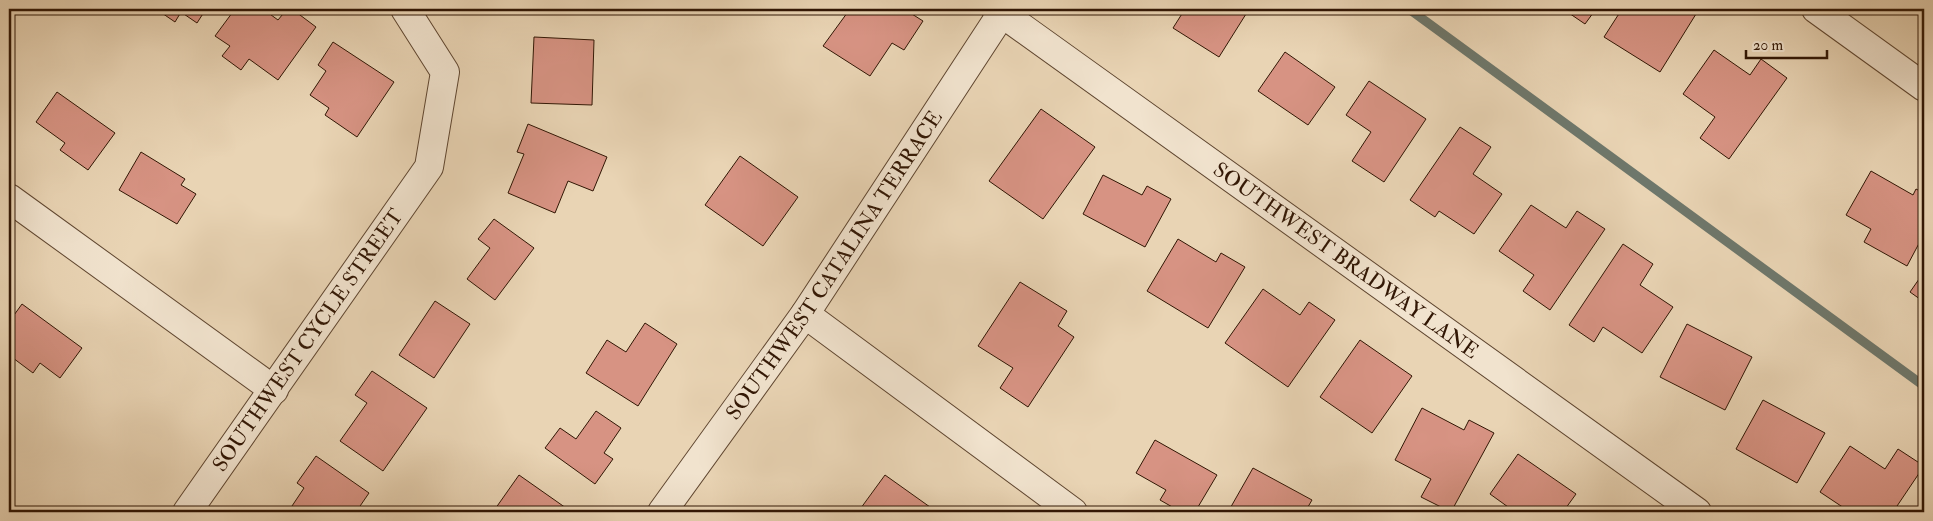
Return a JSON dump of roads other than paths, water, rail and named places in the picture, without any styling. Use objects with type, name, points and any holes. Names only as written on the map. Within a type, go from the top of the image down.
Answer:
[{"type":"street","name":"SOUTHWEST CYCLE STREET","points":[[187,512],[428,167],[445,72],[405,9]]},
{"type":"street","points":[[1816,9],[1924,88]]},
{"type":"street","name":"SOUTHWEST CATALINA TERRACE","points":[[662,512],[805,314],[999,11]]},
{"type":"street","name":"SOUTHWEST BRADWAY LANE","points":[[999,11],[1697,512]]},
{"type":"street","points":[[9,198],[274,390]]},
{"type":"street","points":[[805,314],[1073,512]]},
{"type":"waterway","points":[[1409,9],[1924,386]]}]
